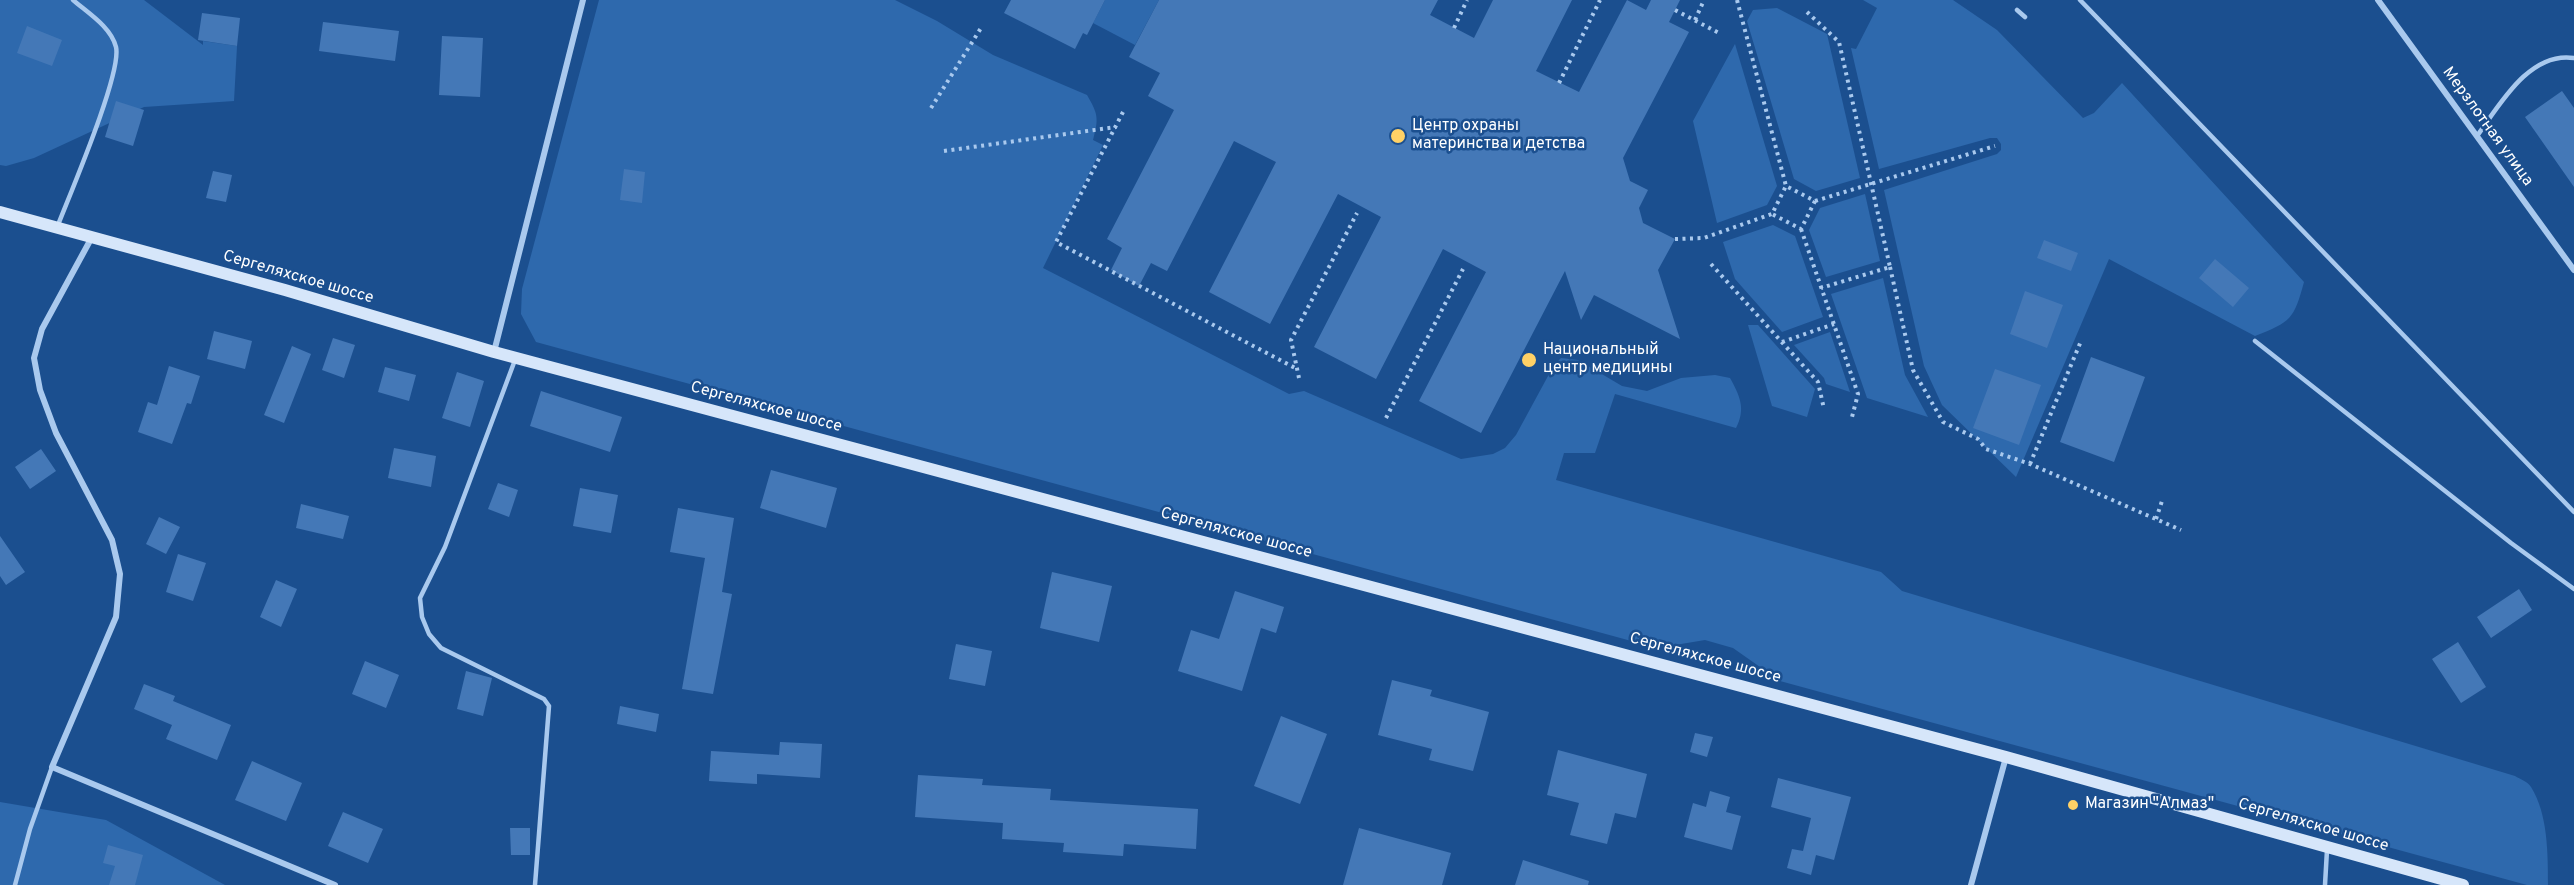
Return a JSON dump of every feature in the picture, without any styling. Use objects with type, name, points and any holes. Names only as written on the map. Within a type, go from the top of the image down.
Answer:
[{"type":"main road","name":"Сергеляхское шоссе","points":[[0,212],[494,352],[2006,757],[2463,885]]},
{"type":"street","points":[[494,352],[583,0]]},
{"type":"street","name":"Мерзлотная улица","points":[[2378,0],[2574,270]]},
{"type":"street","points":[[92,237],[42,329],[34,358],[40,390],[56,433],[112,540],[120,574],[116,617],[52,767],[335,885]]},
{"type":"street","points":[[1971,885],[2006,757]]},
{"type":"lane","points":[[57,228],[117,63],[116,48],[110,32],[73,0]]},
{"type":"lane","points":[[2080,0],[2574,512]]},
{"type":"lane","points":[[2017,10],[2025,17]]},
{"type":"lane","points":[[2477,136],[2523,77],[2544,63],[2574,58]]},
{"type":"lane","points":[[2255,342],[2511,543],[2574,589]]},
{"type":"lane","points":[[516,358],[445,547],[420,598],[422,616],[429,634],[441,648],[544,699],[549,706],[535,885]]},
{"type":"lane","points":[[15,885],[30,829],[52,767]]},
{"type":"lane","points":[[2325,885],[2328,847]]},
{"type":"path","points":[[1454,28],[1467,0]]},
{"type":"path","points":[[1559,83],[1600,0]]},
{"type":"path","points":[[1695,20],[1704,0]]},
{"type":"path","points":[[1675,239],[1704,238],[1772,214],[1786,186],[1737,0]]},
{"type":"path","points":[[1675,10],[1719,33]]},
{"type":"path","points":[[1807,12],[1839,42],[1914,370],[1942,422],[1978,439],[1986,449],[2030,464],[2181,530]]},
{"type":"path","points":[[931,108],[981,28]]},
{"type":"path","points":[[1123,112],[1056,242],[1297,369]]},
{"type":"path","points":[[945,151],[1117,127]]},
{"type":"path","points":[[1786,186],[1815,201],[1995,146]]},
{"type":"path","points":[[1801,229],[1815,201]]},
{"type":"path","points":[[1299,378],[1291,340],[1357,213]]},
{"type":"path","points":[[1772,214],[1801,229],[1858,394],[1852,417]]},
{"type":"path","points":[[1711,264],[1818,382],[1824,409]]},
{"type":"path","points":[[1821,288],[1890,267]]},
{"type":"path","points":[[1386,418],[1463,269]]},
{"type":"path","points":[[1782,342],[1834,324]]},
{"type":"path","points":[[2030,464],[2081,341]]},
{"type":"path","points":[[2156,519],[2162,501]]},
{"type":"shaded area","points":[[0,0],[144,0],[203,45],[203,41],[237,46],[234,101],[144,107],[34,158],[6,166],[0,165]]},
{"type":"shaded area","points":[[599,0],[895,0],[937,21],[993,55],[1087,95],[1096,116],[1093,140],[1103,145],[1043,268],[1289,394],[1304,391],[1461,459],[1493,454],[1505,448],[1516,435],[1554,365],[1561,358],[1578,360],[1622,386],[1647,391],[1681,378],[1715,375],[1730,378],[1737,391],[1741,409],[1736,428],[1615,394],[1595,453],[1564,453],[1556,480],[1881,572],[1902,591],[2515,776],[2530,785],[2541,809],[2546,834],[2548,885],[2527,885],[1780,681],[1733,648],[1705,640],[1657,648],[536,342],[521,314],[522,289]]},
{"type":"shaded area","points":[[1105,0],[1159,0],[1135,45],[1093,23]]},
{"type":"shaded area","points":[[1863,0],[1953,0],[1997,30],[2083,118],[2094,113],[2122,83],[2304,282],[2294,312],[2284,323],[2255,336],[2109,259],[2016,477],[1942,405],[1924,366],[1884,190],[1997,154],[2001,150],[2001,144],[1997,138],[1990,138],[1879,169],[1851,48],[1856,49],[1877,8]]},
{"type":"shaded area","points":[[1777,8],[1827,34],[1860,178],[1816,191],[1794,179],[1747,21],[1753,10]]},
{"type":"shaded area","points":[[1735,44],[1777,186],[1767,205],[1717,223],[1693,121]]},
{"type":"shaded area","points":[[1865,194],[1880,261],[1826,277],[1809,230],[1820,208]]},
{"type":"shaded area","points":[[1773,225],[1795,236],[1823,317],[1782,332],[1735,279],[1723,242]]},
{"type":"shaded area","points":[[1883,278],[1905,375],[1928,417],[1867,398],[1831,294]]},
{"type":"shaded area","points":[[1748,325],[1758,325],[1815,389],[1807,417],[1772,406]]},
{"type":"shaded area","points":[[1830,332],[1850,392],[1826,384],[1824,378],[1794,345]]},
{"type":"shaded area","points":[[0,802],[106,820],[225,885],[0,885]]},
{"type":"building","points":[[1011,0],[1105,0],[1087,35],[1083,33],[1075,49],[1004,13]]},
{"type":"building","points":[[1159,0],[1438,0],[1430,15],[1474,38],[1493,0],[1572,0],[1536,71],[1579,92],[1627,0],[1646,10],[1651,0],[1680,0],[1669,22],[1689,32],[1623,158],[1630,181],[1648,190],[1639,208],[1643,223],[1675,239],[1658,270],[1680,339],[1594,295],[1581,320],[1565,271],[1481,433],[1419,401],[1486,272],[1443,249],[1376,379],[1314,347],[1381,217],[1338,194],[1270,324],[1209,292],[1276,162],[1234,141],[1167,271],[1151,263],[1139,286],[1111,270],[1122,248],[1107,239],[1174,110],[1148,96],[1160,73],[1129,57]]},
{"type":"building","points":[[202,13],[240,18],[237,46],[198,40]]},
{"type":"building","points":[[323,22],[399,31],[395,61],[319,51]]},
{"type":"building","points":[[27,26],[62,40],[52,66],[17,53]]},
{"type":"building","points":[[442,36],[483,38],[480,97],[439,95]]},
{"type":"building","points":[[2562,91],[2574,108],[2574,187],[2525,117]]},
{"type":"building","points":[[116,101],[144,110],[133,146],[105,137]]},
{"type":"building","points":[[624,169],[645,172],[642,203],[620,200]]},
{"type":"building","points":[[213,171],[232,175],[226,202],[206,198]]},
{"type":"building","points":[[2044,240],[2078,253],[2071,271],[2037,258]]},
{"type":"building","points":[[2215,259],[2249,288],[2233,307],[2199,278]]},
{"type":"building","points":[[2025,291],[2063,305],[2047,348],[2010,334]]},
{"type":"building","points":[[214,331],[252,341],[245,369],[207,359]]},
{"type":"building","points":[[333,338],[355,345],[344,378],[322,370]]},
{"type":"building","points":[[292,346],[311,354],[284,423],[264,415]]},
{"type":"building","points":[[2091,357],[2145,377],[2114,462],[2060,442]]},
{"type":"building","points":[[169,366],[200,376],[191,404],[187,403],[172,444],[138,432],[148,402],[157,405]]},
{"type":"building","points":[[385,367],[416,375],[409,401],[378,392]]},
{"type":"building","points":[[1995,369],[2041,385],[2019,445],[1973,428]]},
{"type":"building","points":[[457,372],[484,381],[470,427],[442,418]]},
{"type":"building","points":[[541,391],[622,417],[610,452],[530,426]]},
{"type":"building","points":[[394,448],[436,456],[431,487],[388,478]]},
{"type":"building","points":[[41,449],[56,471],[30,489],[15,467]]},
{"type":"building","points":[[771,470],[837,488],[826,528],[760,508]]},
{"type":"building","points":[[498,483],[518,490],[509,517],[488,509]]},
{"type":"building","points":[[580,488],[618,495],[611,533],[573,526]]},
{"type":"building","points":[[301,504],[349,516],[343,539],[296,528]]},
{"type":"building","points":[[678,508],[734,518],[722,592],[732,594],[713,694],[682,689],[705,558],[670,552]]},
{"type":"building","points":[[159,517],[180,527],[166,554],[146,544]]},
{"type":"building","points":[[0,536],[25,572],[6,585],[0,576]]},
{"type":"building","points":[[178,554],[206,563],[193,601],[166,592]]},
{"type":"building","points":[[1052,572],[1112,586],[1099,642],[1040,628]]},
{"type":"building","points":[[276,580],[297,589],[281,627],[260,617]]},
{"type":"building","points":[[2519,589],[2532,610],[2491,638],[2477,617]]},
{"type":"building","points":[[1235,591],[1284,607],[1276,633],[1261,628],[1242,691],[1178,671],[1191,630],[1219,639]]},
{"type":"building","points":[[2458,642],[2486,687],[2461,703],[2432,659]]},
{"type":"building","points":[[956,644],[992,651],[985,686],[949,679]]},
{"type":"building","points":[[365,661],[399,675],[386,708],[352,694]]},
{"type":"building","points":[[466,671],[492,678],[483,716],[457,709]]},
{"type":"building","points":[[1392,680],[1432,690],[1430,696],[1489,712],[1473,771],[1429,760],[1432,749],[1378,735]]},
{"type":"building","points":[[144,684],[175,696],[173,701],[231,725],[217,760],[166,739],[172,725],[134,709]]},
{"type":"building","points":[[620,706],[659,714],[656,732],[617,724]]},
{"type":"building","points":[[1281,716],[1327,734],[1300,804],[1254,786]]},
{"type":"building","points":[[1695,733],[1713,737],[1707,757],[1690,752]]},
{"type":"building","points":[[780,742],[822,744],[820,778],[757,774],[757,784],[709,781],[711,751],[779,755]]},
{"type":"building","points":[[1558,750],[1647,774],[1636,818],[1615,813],[1607,844],[1570,835],[1579,803],[1547,795]]},
{"type":"building","points":[[252,761],[302,783],[286,821],[235,800]]},
{"type":"building","points":[[918,775],[983,779],[982,785],[1051,789],[1050,800],[1198,809],[1196,849],[1124,844],[1123,856],[1063,852],[1064,843],[1002,839],[1003,823],[915,817]]},
{"type":"building","points":[[1778,778],[1851,797],[1834,860],[1816,855],[1811,875],[1787,868],[1792,849],[1803,851],[1811,818],[1771,807]]},
{"type":"building","points":[[1710,791],[1730,797],[1726,812],[1741,816],[1732,850],[1684,837],[1693,803],[1706,807]]},
{"type":"building","points":[[343,812],[383,829],[368,863],[328,846]]},
{"type":"building","points":[[510,828],[530,828],[530,855],[511,855]]},
{"type":"building","points":[[1359,828],[1451,853],[1442,885],[1343,885]]},
{"type":"building","points":[[108,845],[143,855],[135,885],[109,885],[115,866],[103,863]]},
{"type":"building","points":[[1523,860],[1589,881],[1588,885],[1515,885]]},
{"type":"place","name":"Центр охраны материнства и детства","points":[[1398,136]]},
{"type":"place","name":"Национальный центр медицины","points":[[1529,360]]},
{"type":"place","name":"Магазин \"Алмаз\"","points":[[2073,805]]}]
